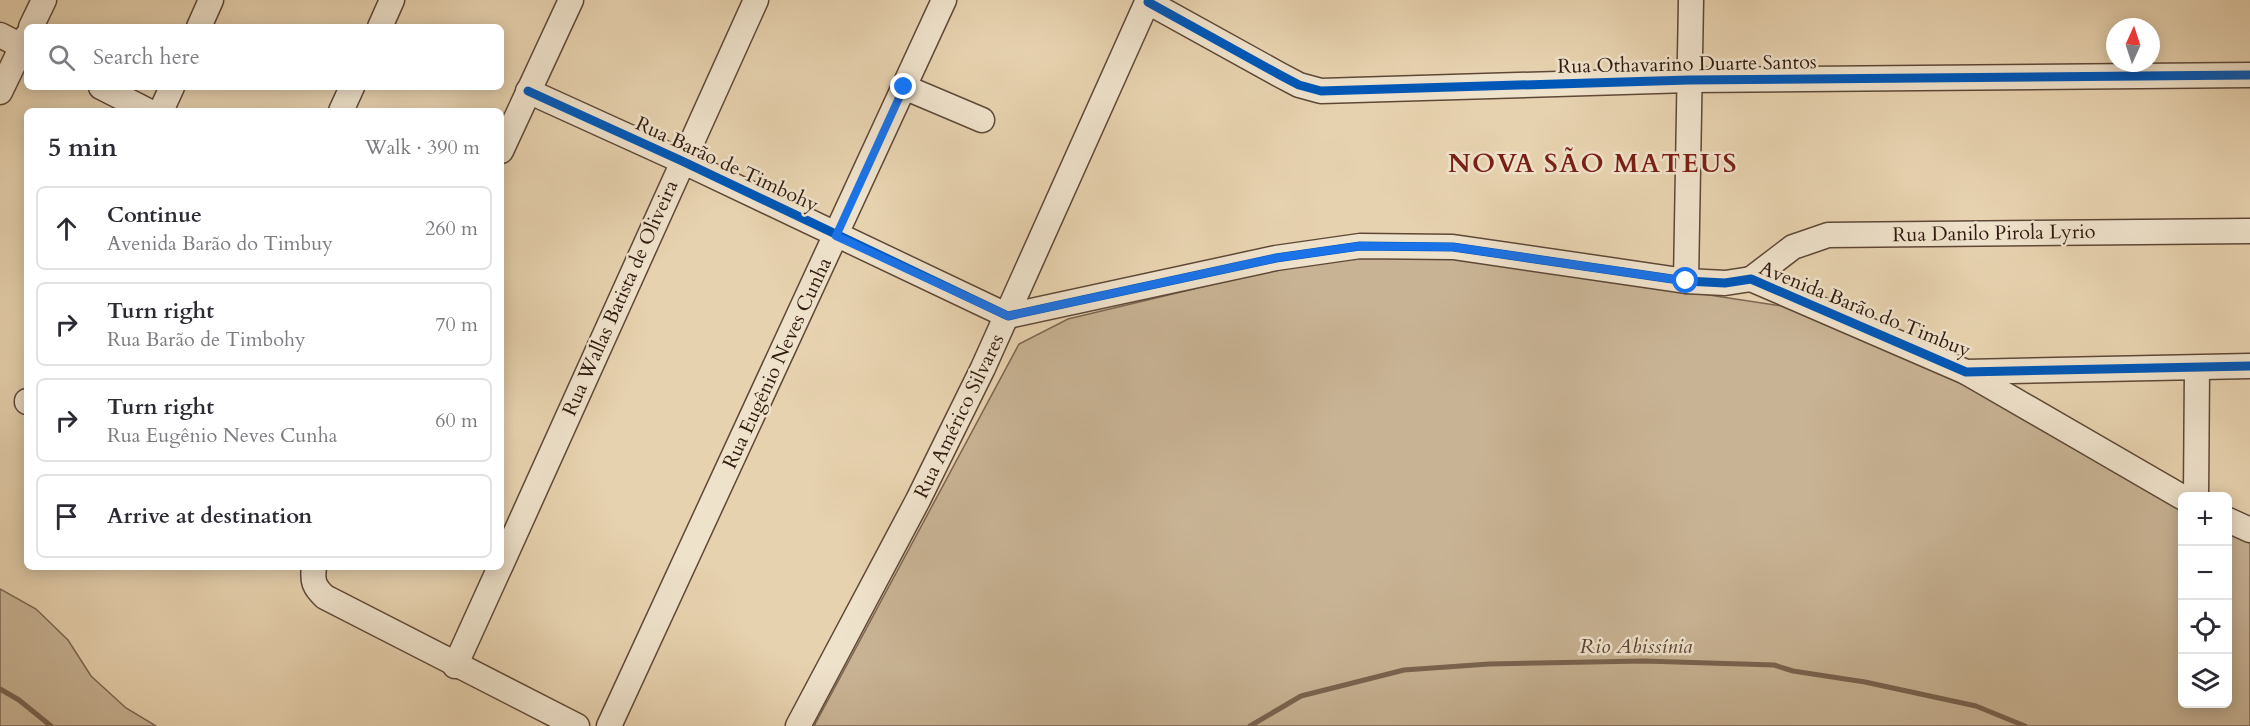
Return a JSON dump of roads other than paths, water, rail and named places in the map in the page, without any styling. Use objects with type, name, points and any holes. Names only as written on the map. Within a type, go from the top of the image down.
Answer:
[{"type":"street","points":[[34,24],[44,0]]},
{"type":"street","points":[[200,24],[211,0]]},
{"type":"street","points":[[381,24],[392,0]]},
{"type":"street","points":[[504,144],[571,0]]},
{"type":"street","name":"Rua Wallas Batista de Oliveira","points":[[504,559],[756,0]]},
{"type":"street","name":"Rua Eugênio Neves Cunha","points":[[609,726],[944,0]]},
{"type":"street","points":[[1686,281],[1692,0]]},
{"type":"street","name":"Rua Othavarino Duarte Santos","points":[[1148,1],[1299,85],[1321,91],[1689,80],[2250,75]]},
{"type":"street","name":"Rua Américo Silvares","points":[[798,726],[918,500],[1008,316],[1148,1]]},
{"type":"street","points":[[0,35],[24,39]]},
{"type":"street","points":[[0,92],[24,45]]},
{"type":"street","points":[[904,87],[982,120]]},
{"type":"street","points":[[107,90],[142,108]]},
{"type":"street","points":[[163,108],[171,90]]},
{"type":"street","points":[[342,108],[351,90]]},
{"type":"street","name":"Rua Barão de Timbohy","points":[[528,91],[682,161],[1008,316]]},
{"type":"street","name":"Rua Danilo Pirola Lyrio","points":[[1751,279],[1794,247],[1828,235],[2250,231]]},
{"type":"street","name":"Avenida Barão do Timbuy","points":[[1008,316],[1276,258],[1360,246],[1453,247],[1686,281],[1725,283],[1751,279],[1966,372],[2250,366]]},
{"type":"street","points":[[2196,492],[2197,368]]},
{"type":"street","points":[[1966,372],[2178,495]]},
{"type":"street","points":[[2232,522],[2250,530]]},
{"type":"street","name":"Rua Wallas Batista de Oliveira","points":[[455,666],[499,570]]},
{"type":"street","points":[[313,574],[316,589],[325,597],[455,666],[577,726]]},
{"type":"waterway","name":"Rio Abissínia","points":[[1250,726],[1301,696],[1404,670],[1489,664],[1644,661],[1774,665],[1793,671],[1865,682],[1976,706],[2025,726]]},
{"type":"waterway","name":"Rio Abissínia","points":[[0,689],[19,700],[51,726]]},
{"type":"district","name":"NOVA SÃO MATEUS","points":[[1593,163]]}]
